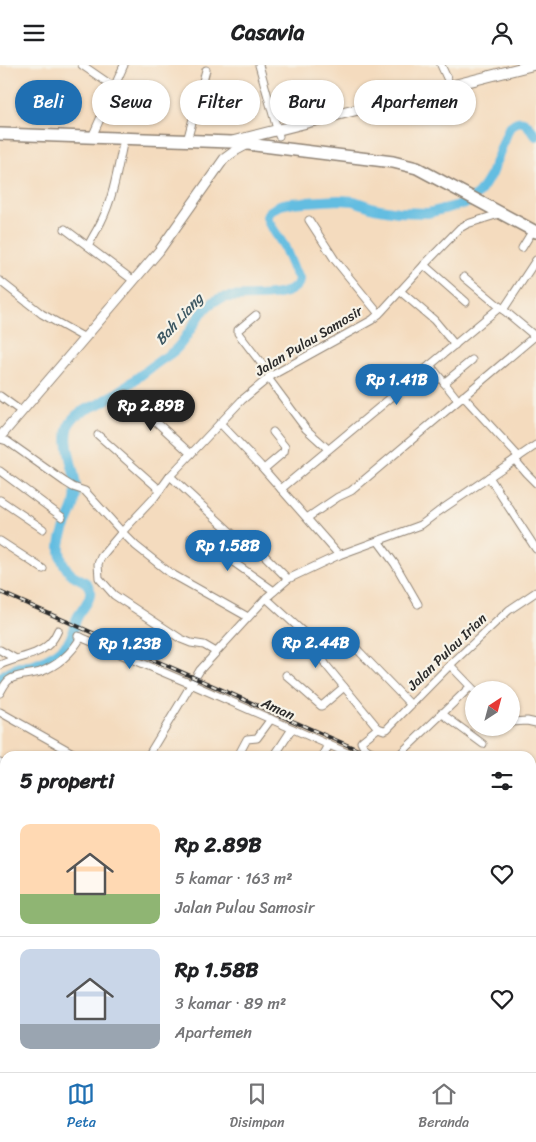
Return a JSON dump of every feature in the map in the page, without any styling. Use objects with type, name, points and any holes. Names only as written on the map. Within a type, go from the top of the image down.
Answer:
[{"type":"highway","points":[[0,134],[231,142],[393,162],[417,168],[534,231]]},
{"type":"main road","points":[[476,81],[534,66]]},
{"type":"main road","points":[[231,142],[278,133],[354,113]]},
{"type":"main road","points":[[248,145],[278,133]]},
{"type":"street","points":[[82,65],[104,80]]},
{"type":"street","points":[[117,80],[124,65]]},
{"type":"street","points":[[259,65],[278,133]]},
{"type":"street","points":[[441,65],[448,80]]},
{"type":"street","points":[[187,141],[206,70]]},
{"type":"street","points":[[92,137],[97,125]]},
{"type":"street","points":[[88,246],[109,203],[124,139]]},
{"type":"street","points":[[224,159],[231,142]]},
{"type":"street","points":[[248,145],[224,159],[159,251],[0,438],[73,487],[85,491],[136,546],[170,573],[248,617]]},
{"type":"street","name":"Jalan Pulau Samosir","points":[[216,652],[204,645],[181,639],[114,595],[99,578],[98,564],[101,557],[154,498],[170,477],[242,400],[270,377],[372,319],[460,228],[502,213]]},
{"type":"street","points":[[309,221],[335,260],[379,313]]},
{"type":"street","points":[[65,229],[134,281]]},
{"type":"street","points":[[522,247],[534,231]]},
{"type":"street","points":[[281,489],[430,365],[501,309],[536,260]]},
{"type":"street","points":[[424,265],[466,302]]},
{"type":"street","points":[[307,518],[338,497],[351,491],[535,337],[464,277]]},
{"type":"street","points":[[0,281],[42,314],[85,338]]},
{"type":"street","points":[[400,291],[434,320],[455,345]]},
{"type":"street","points":[[256,315],[238,330],[238,333],[306,429],[328,449]]},
{"type":"street","points":[[444,383],[472,360]]},
{"type":"street","points":[[430,365],[444,383],[517,458],[526,473],[536,483]]},
{"type":"street","points":[[126,394],[191,454]]},
{"type":"street","points":[[0,396],[22,412]]},
{"type":"street","points":[[220,423],[264,469],[339,555]]},
{"type":"street","points":[[264,469],[285,450],[285,447],[273,432]]},
{"type":"street","points":[[98,435],[160,490]]},
{"type":"street","points":[[151,751],[200,670],[266,598],[288,579],[339,555],[421,525],[536,445]]},
{"type":"street","points":[[0,471],[62,517]]},
{"type":"street","points":[[170,477],[237,538],[262,553],[288,579]]},
{"type":"street","points":[[489,477],[536,549]]},
{"type":"street","points":[[0,500],[43,529]]},
{"type":"street","points":[[191,538],[222,554],[274,591]]},
{"type":"street","points":[[0,541],[42,569]]},
{"type":"street","points":[[378,541],[395,564],[418,604]]},
{"type":"street","name":"Jalan Pulau Irian","points":[[378,728],[387,729],[450,665],[509,610],[536,592]]},
{"type":"street","points":[[266,598],[312,640],[326,665],[378,728],[361,742],[365,749],[370,751]]},
{"type":"street","points":[[0,665],[33,655],[42,650],[51,643],[58,630]]},
{"type":"street","name":"Aman","points":[[0,693],[9,680],[53,666],[71,651],[80,637],[342,751]]},
{"type":"street","points":[[355,647],[410,705]]},
{"type":"street","points":[[0,650],[16,659]]},
{"type":"street","points":[[450,665],[465,681]]},
{"type":"street","points":[[286,675],[321,706],[344,687]]},
{"type":"street","points":[[403,751],[441,713],[465,694]]},
{"type":"street","points":[[0,712],[69,751]]},
{"type":"street","points":[[441,713],[483,744]]},
{"type":"street","points":[[240,751],[246,739],[257,739],[271,719]]},
{"type":"street","points":[[520,721],[536,723]]},
{"type":"street","points":[[278,751],[292,729]]},
{"type":"street","points":[[325,751],[328,745]]},
{"type":"waterway","name":"Bah Liang","points":[[0,678],[14,669],[44,660],[66,645],[71,638],[76,619],[90,597],[89,587],[85,582],[69,572],[62,561],[60,550],[62,537],[74,506],[76,490],[67,441],[67,434],[72,420],[81,412],[101,403],[120,391],[175,350],[202,313],[214,301],[222,298],[277,294],[287,292],[295,287],[300,280],[284,246],[269,223],[267,217],[269,212],[280,205],[289,203],[339,200],[354,201],[374,208],[398,212],[428,213],[467,203],[479,193],[491,174],[509,128],[521,121],[536,136]]},
{"type":"railway","points":[[0,592],[361,751]]}]
